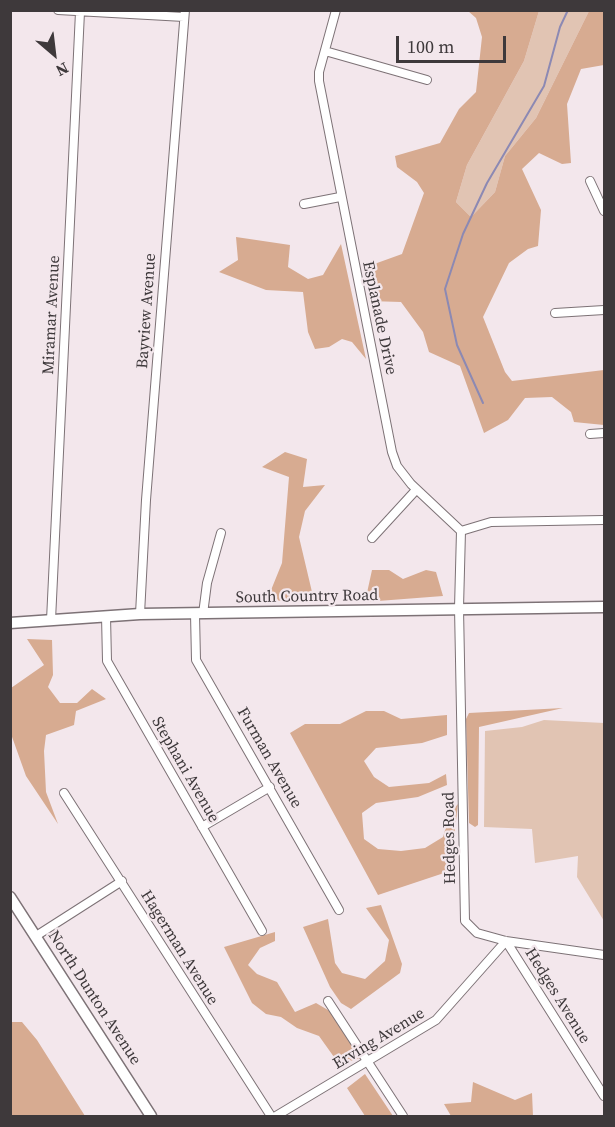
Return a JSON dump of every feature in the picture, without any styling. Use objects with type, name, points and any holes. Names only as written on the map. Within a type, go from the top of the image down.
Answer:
[{"type":"main road","name":"South Country Road","points":[[10,623],[140,614],[604,607]]},
{"type":"main road","name":"North Dunton Avenue","points":[[10,897],[152,1116]]},
{"type":"street","points":[[58,10],[184,14]]},
{"type":"street","name":"Esplanade Drive","points":[[336,10],[319,72],[319,81],[392,452],[397,466],[416,490],[461,531]]},
{"type":"street","name":"Miramar Avenue","points":[[51,620],[80,12]]},
{"type":"street","name":"Bayview Avenue","points":[[140,614],[146,500],[184,14]]},
{"type":"street","points":[[325,51],[427,80]]},
{"type":"street","points":[[590,182],[604,211]]},
{"type":"street","points":[[304,204],[340,197]]},
{"type":"street","points":[[555,313],[604,310]]},
{"type":"street","points":[[590,434],[604,433]]},
{"type":"street","points":[[372,538],[416,490]]},
{"type":"street","points":[[459,608],[461,531],[491,522],[604,520]]},
{"type":"street","name":"Furman Avenue","points":[[221,533],[199,614],[196,660],[339,910]]},
{"type":"street","name":"Hedges Road","points":[[459,608],[465,921],[477,933],[506,941],[604,955]]},
{"type":"street","name":"Stephani Avenue","points":[[106,616],[107,661],[262,931]]},
{"type":"street","points":[[202,827],[270,788]]},
{"type":"street","name":"Hagerman Avenue","points":[[64,793],[271,1116]]},
{"type":"street","points":[[36,936],[122,881]]},
{"type":"street","name":"Erving Avenue","points":[[276,1116],[436,1020],[506,941]]},
{"type":"street","name":"Hedges Avenue","points":[[506,941],[604,1096]]},
{"type":"street","points":[[328,1000],[403,1116]]},
{"type":"shaded area","points":[[468,11],[539,11],[524,61],[467,165],[456,202],[471,217],[495,192],[505,156],[536,118],[589,11],[604,11],[604,65],[581,69],[567,104],[571,163],[562,164],[539,153],[522,169],[541,210],[538,246],[528,249],[509,263],[483,317],[505,372],[512,381],[604,370],[604,425],[574,422],[571,412],[552,397],[525,398],[508,420],[484,433],[460,366],[429,352],[423,332],[401,302],[369,301],[366,267],[402,254],[424,193],[417,182],[397,167],[395,156],[440,143],[459,109],[476,92],[482,37],[476,18]]},
{"type":"shaded area","points":[[539,11],[589,11],[536,118],[505,156],[495,192],[471,217],[456,202],[467,165],[524,61]]},
{"type":"shaded area","points":[[236,237],[290,245],[288,267],[308,279],[323,275],[341,244],[366,359],[352,342],[342,339],[329,347],[315,349],[308,332],[303,292],[266,290],[219,272],[238,260]]},
{"type":"shaded area","points":[[285,452],[307,459],[303,487],[325,485],[305,511],[299,537],[312,592],[304,602],[267,600],[282,563],[289,477],[262,467]]},
{"type":"shaded area","points":[[372,570],[389,570],[403,579],[426,570],[436,572],[443,596],[365,602]]},
{"type":"shaded area","points":[[27,639],[52,640],[53,675],[48,687],[60,703],[77,703],[92,689],[106,699],[76,711],[74,725],[46,735],[44,751],[46,792],[58,824],[26,776],[11,734],[11,688],[44,665]]},
{"type":"shaded area","points":[[563,708],[479,727],[478,825],[475,827],[469,823],[466,719],[469,713]]},
{"type":"shaded area","points":[[366,711],[384,711],[401,719],[447,715],[447,735],[422,743],[376,748],[364,761],[374,777],[389,787],[429,783],[446,774],[447,785],[418,797],[376,803],[362,813],[364,839],[378,849],[401,851],[425,848],[443,837],[450,813],[458,804],[450,871],[378,895],[290,733],[305,724],[340,724]]},
{"type":"shaded area","points":[[544,720],[604,723],[604,921],[577,877],[578,856],[535,863],[532,829],[484,827],[485,731],[522,727]]},
{"type":"shaded area","points":[[381,905],[402,964],[400,973],[351,1009],[341,1003],[330,987],[303,927],[328,919],[335,963],[342,973],[365,979],[385,961],[389,940],[366,908]]},
{"type":"shaded area","points":[[275,932],[275,941],[260,948],[248,965],[257,974],[277,982],[295,1012],[316,1003],[333,1013],[361,1058],[339,1064],[319,1036],[297,1028],[281,1017],[266,1014],[252,1003],[224,947]]},
{"type":"shaded area","points":[[10,1022],[22,1022],[37,1040],[85,1116],[11,1116]]},
{"type":"shaded area","points":[[365,1074],[393,1116],[365,1116],[347,1088]]},
{"type":"shaded area","points":[[473,1082],[515,1100],[532,1093],[533,1116],[451,1116],[444,1104],[471,1102]]},
{"type":"waterway","points":[[483,403],[457,345],[445,289],[463,234],[487,183],[544,86],[560,27],[568,10]]}]
